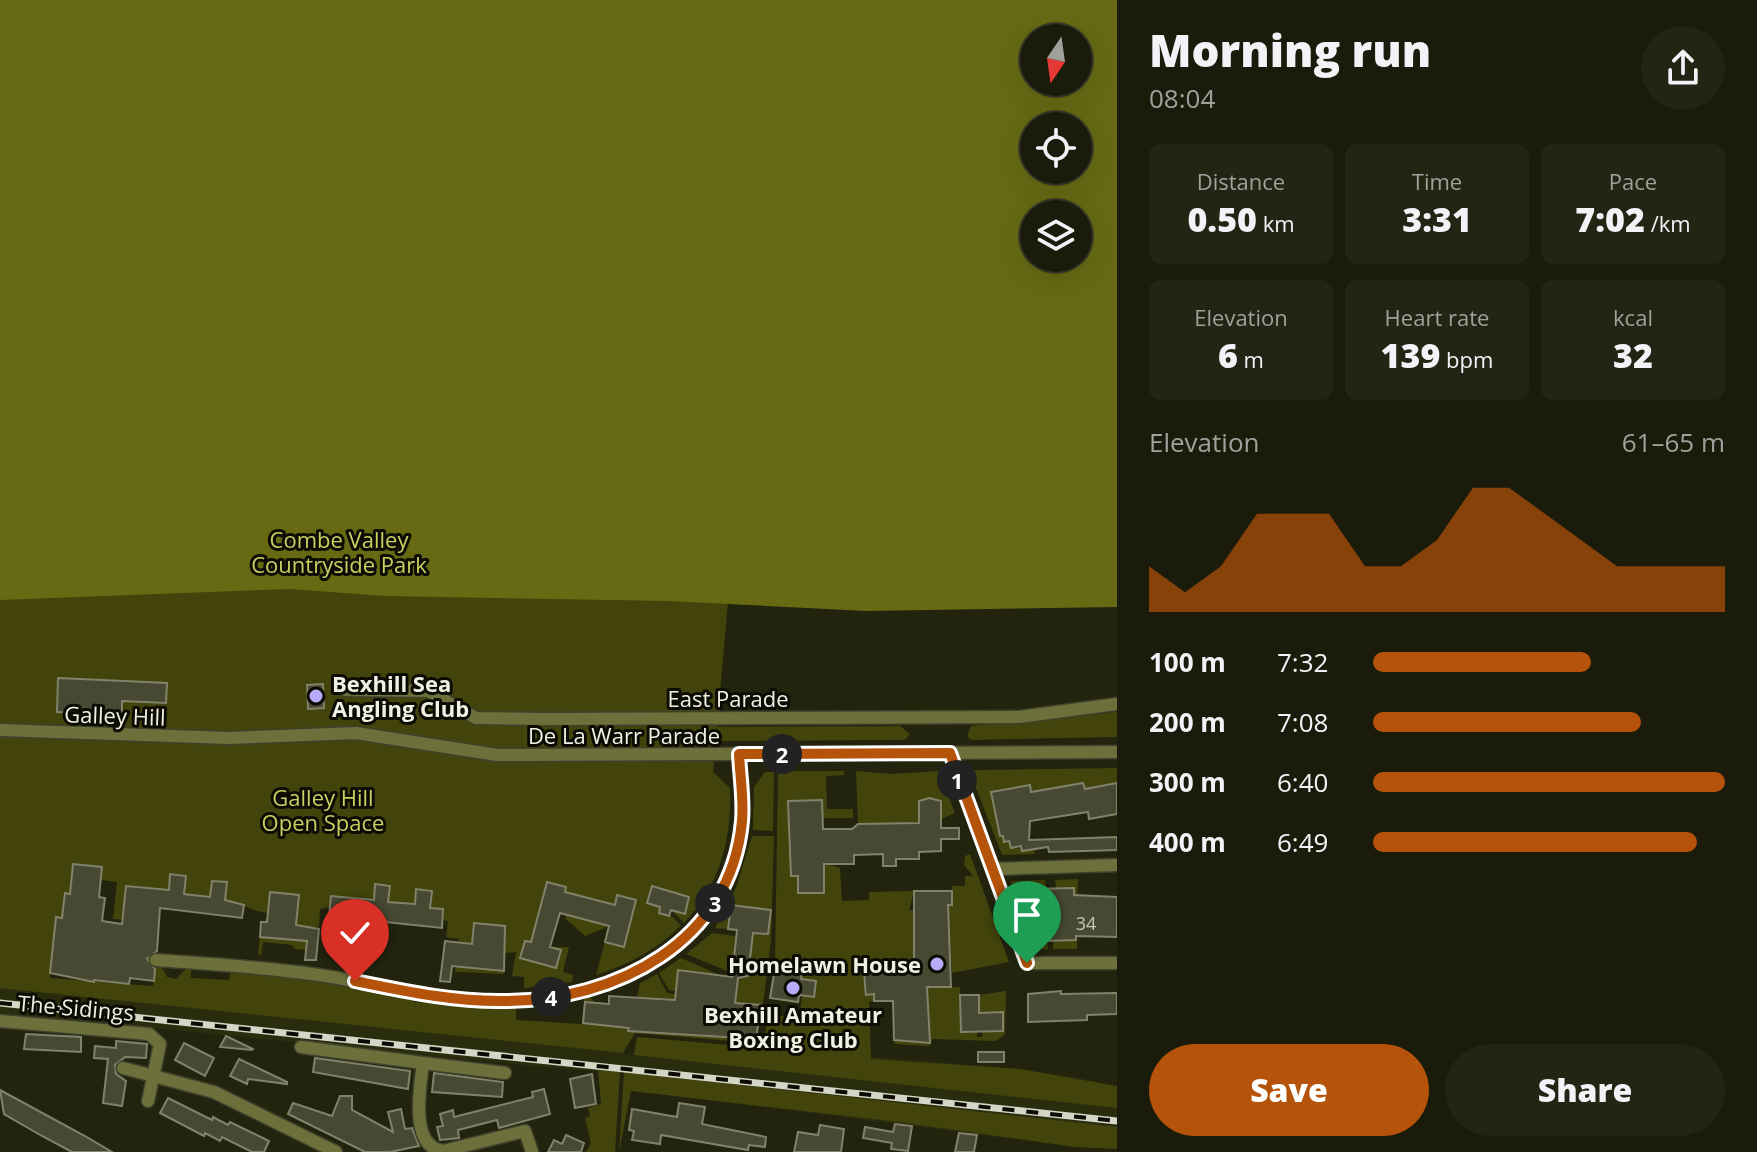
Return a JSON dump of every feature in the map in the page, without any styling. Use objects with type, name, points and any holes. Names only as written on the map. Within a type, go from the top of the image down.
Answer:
[{"type":"street","name":"East Parade","points":[[345,690],[428,691],[476,718],[1019,717],[1117,704]]},
{"type":"street","name":"Galley Hill","points":[[0,730],[229,738]]},
{"type":"street","name":"De La Warr Parade","points":[[229,738],[356,733],[497,755],[1117,752]]},
{"type":"street","points":[[950,753],[1027,963],[1117,963]]},
{"type":"street","points":[[156,960],[276,969],[430,996],[505,1001],[541,999],[601,986],[649,966],[671,952],[703,922],[717,900],[730,870],[742,822],[739,754]]},
{"type":"street","points":[[992,869],[1117,865]]},
{"type":"street","name":"The Sidings","points":[[0,1021],[149,1034],[160,1044],[154,1076]]},
{"type":"street","points":[[301,1047],[505,1073]]},
{"type":"street","points":[[423,1063],[418,1104],[428,1146],[443,1151],[525,1131],[532,1152]]},
{"type":"street","points":[[123,1068],[214,1092],[332,1151]]},
{"type":"street","points":[[148,1101],[154,1076]]},
{"type":"shaded area","points":[[0,0],[1117,0],[1117,607],[867,611],[669,601],[385,596],[290,589],[0,600]]},
{"type":"shaded area","points":[[0,976],[628,1054],[634,1054],[637,1037],[1020,1069],[1074,1077],[1117,1086],[1117,1149],[1075,1147],[646,1092],[633,1073],[573,1070],[0,1013]]},
{"type":"green space","name":"Combe Valley Countryside Park","points":[[0,305],[730,580],[717,727],[900,726],[910,734],[905,740],[716,741],[713,772],[730,788],[726,843],[707,893],[684,923],[671,910],[684,914],[689,897],[653,886],[659,913],[670,914],[681,926],[672,934],[642,955],[596,975],[605,942],[624,947],[636,901],[617,895],[612,914],[608,903],[573,894],[563,901],[566,887],[548,882],[539,944],[525,941],[520,958],[556,968],[561,951],[551,947],[569,947],[563,972],[573,975],[572,982],[524,988],[524,977],[512,976],[516,952],[492,954],[503,946],[505,926],[475,923],[472,942],[489,944],[464,967],[504,971],[504,974],[455,972],[459,939],[446,937],[448,921],[443,920],[443,909],[430,908],[431,891],[416,890],[415,907],[388,902],[390,886],[375,885],[374,900],[320,909],[319,929],[308,928],[306,950],[263,942],[261,955],[258,955],[260,937],[300,941],[301,926],[287,924],[297,915],[299,895],[270,892],[268,913],[225,900],[226,882],[212,881],[210,899],[184,894],[170,875],[168,893],[126,886],[124,904],[131,920],[113,919],[117,882],[101,880],[102,867],[74,864],[81,885],[63,908],[103,913],[103,917],[67,914],[66,918],[56,918],[50,978],[153,986],[155,965],[163,969],[167,977],[176,979],[186,969],[191,969],[191,978],[229,980],[231,971],[307,978],[415,997],[414,1002],[423,1003],[424,999],[516,1008],[516,1020],[582,1024],[584,998],[590,997],[595,1003],[585,1003],[584,1024],[629,1027],[629,1031],[756,1039],[756,1043],[635,1033],[623,1053],[0,988]]},
{"type":"green space","points":[[1117,712],[1117,737],[971,740],[967,736],[971,726]]},
{"type":"green space","points":[[1117,768],[1117,783],[1085,789],[1083,783],[1031,792],[1029,785],[992,792],[997,820],[1000,819],[1000,836],[1009,841],[1011,848],[1034,849],[1035,854],[1002,855],[971,775],[974,770]]},
{"type":"green space","points":[[778,771],[844,771],[844,775],[826,776],[827,809],[853,809],[853,818],[823,818],[821,800],[788,801],[789,852],[840,868],[842,901],[869,900],[869,892],[914,891],[909,910],[913,910],[914,950],[923,971],[907,967],[865,969],[866,994],[874,994],[874,1001],[869,1002],[871,1059],[1020,1069],[1117,1086],[1117,1108],[634,1055],[637,1037],[763,1048],[768,1014],[799,1019],[802,996],[814,997],[816,982],[801,979],[802,968],[775,964]]},
{"type":"green space","points":[[856,771],[892,774],[938,771],[955,813],[941,819],[941,802],[929,798],[919,802],[919,823],[858,824]]},
{"type":"green space","points":[[765,772],[774,772],[773,831],[753,830],[754,787]]},
{"type":"green space","points":[[752,836],[774,836],[771,941],[763,1005],[637,997],[640,983],[657,974],[667,993],[698,997],[748,975],[753,933],[768,934],[770,910],[732,905],[728,929],[715,928],[736,888]]},
{"type":"green space","points":[[970,854],[1009,962],[952,973],[948,905],[952,905],[952,886],[965,886],[965,876],[973,876],[964,865],[965,856]]},
{"type":"green space","points":[[1078,879],[1077,949],[1053,949],[1055,935],[1070,907],[1074,888],[1056,888],[1055,880]]},
{"type":"green space","points":[[1045,880],[1046,889],[1028,889],[1025,896],[1043,941],[1047,941],[1048,949],[1035,949],[1010,881]]},
{"type":"green space","points":[[563,910],[567,915],[602,925],[607,922],[605,928],[585,936],[566,919]]},
{"type":"green space","points":[[329,916],[341,917],[340,926],[346,927],[347,918],[378,921],[377,931],[328,926]]},
{"type":"green space","points":[[712,933],[736,936],[732,973],[686,954]]},
{"type":"green space","points":[[681,958],[720,975],[678,970],[676,988],[689,990],[688,993],[669,990],[659,973]]},
{"type":"green space","points":[[927,987],[960,987],[961,1032],[977,1031],[977,1037],[982,1037],[983,1031],[1003,1031],[1003,1013],[979,1015],[979,995],[1006,991],[1005,1035],[995,1041],[933,1039],[929,1046],[895,1044],[894,1040],[930,1042]]},
{"type":"green space","points":[[598,1070],[620,1072],[615,1152],[586,1152],[591,1143],[585,1118],[590,1116],[588,1108],[601,1104]]},
{"type":"green space","points":[[624,1072],[1117,1127],[1117,1149],[1075,1147],[899,1122],[631,1091],[619,1152]]},
{"type":"building","points":[[58,678],[167,683],[166,703],[122,701],[122,714],[57,712]]},
{"type":"building","name":"Bexhill Sea Angling Club","points":[[323,684],[324,708],[308,709],[307,685]]},
{"type":"building","points":[[1083,783],[1085,789],[1117,783],[1117,814],[1089,819],[1088,812],[1030,821],[1029,840],[1117,837],[1117,850],[1049,852],[1048,847],[1022,851],[1021,846],[1011,848],[1009,841],[1004,842],[991,792],[1030,785],[1031,792]]},
{"type":"building","points":[[929,798],[941,801],[941,828],[959,828],[959,839],[941,839],[941,851],[919,852],[919,859],[896,859],[896,866],[883,866],[883,854],[854,855],[854,864],[824,864],[824,893],[798,893],[798,876],[791,876],[788,801],[822,800],[823,829],[852,829],[858,824],[919,823],[919,801]]},
{"type":"building","points":[[73,864],[102,867],[99,897],[105,898],[102,921],[122,924],[126,886],[169,890],[170,874],[186,876],[184,894],[210,897],[212,881],[227,882],[225,900],[244,905],[242,918],[160,908],[157,951],[147,959],[155,969],[154,981],[130,978],[129,984],[94,982],[50,973],[56,917],[62,918],[65,893],[70,894]]},
{"type":"building","points":[[547,882],[566,887],[565,892],[615,905],[617,895],[636,900],[624,947],[605,942],[609,926],[560,913],[550,947],[561,950],[556,968],[520,958],[525,941],[531,942]]},
{"type":"building","points":[[375,884],[390,886],[388,902],[415,904],[416,889],[432,891],[430,908],[443,909],[442,928],[329,916],[331,896],[374,900]]},
{"type":"building","points":[[652,886],[689,897],[685,914],[671,910],[669,916],[659,913],[660,907],[647,903]]},
{"type":"building","points":[[1074,888],[1074,895],[1117,897],[1117,937],[1076,936],[1076,940],[1043,941],[1025,896],[1027,889]]},
{"type":"building","name":"Homelawn House","points":[[914,891],[952,891],[952,905],[948,905],[951,987],[927,987],[930,1043],[894,1040],[893,1001],[874,1001],[874,994],[866,995],[865,986],[864,969],[914,967]]},
{"type":"building","points":[[270,892],[299,895],[296,925],[319,929],[316,960],[305,960],[307,941],[260,937],[261,922],[267,922]]},
{"type":"building","points":[[731,905],[771,910],[768,934],[753,933],[748,976],[738,978],[735,1003],[761,1005],[756,1039],[628,1031],[629,1028],[583,1023],[585,1002],[609,1004],[609,996],[675,1000],[678,970],[732,977],[737,930],[728,929]]},
{"type":"building","points":[[474,923],[505,926],[504,971],[452,966],[450,982],[440,981],[445,941],[472,944]]},
{"type":"building","name":"Bexhill Amateur Boxing Club","points":[[775,968],[802,972],[801,979],[816,981],[814,997],[799,995],[798,1002],[770,998]]},
{"type":"building","points":[[1061,991],[1061,994],[1117,993],[1117,1014],[1087,1015],[1087,1020],[1028,1022],[1028,994]]},
{"type":"building","points":[[960,995],[979,995],[979,1013],[1003,1012],[1003,1031],[961,1032]]},
{"type":"building","points":[[26,1034],[81,1037],[81,1052],[24,1049]]},
{"type":"building","points":[[226,1036],[253,1049],[220,1047]]},
{"type":"building","points":[[116,1041],[147,1044],[146,1058],[125,1057],[115,1065],[116,1074],[126,1081],[122,1106],[103,1103],[108,1059],[94,1058],[95,1046],[116,1048]]},
{"type":"building","points":[[184,1043],[214,1058],[205,1076],[175,1060]]},
{"type":"building","points":[[978,1052],[1004,1052],[1004,1062],[978,1062]]},
{"type":"building","points":[[315,1058],[410,1071],[408,1089],[313,1072]]},
{"type":"building","points":[[239,1059],[287,1084],[248,1079],[247,1084],[230,1076]]},
{"type":"building","points":[[434,1073],[503,1082],[502,1097],[432,1092]]},
{"type":"building","points":[[592,1074],[596,1104],[575,1108],[570,1079]]},
{"type":"building","points":[[544,1089],[550,1114],[499,1128],[497,1120],[458,1130],[459,1138],[440,1140],[437,1127],[443,1126],[440,1114],[453,1110],[454,1117],[533,1097],[532,1092]]},
{"type":"building","points":[[0,1090],[112,1152],[72,1152],[42,1136],[4,1114]]},
{"type":"building","points":[[340,1096],[352,1096],[352,1110],[393,1132],[388,1112],[401,1109],[405,1129],[412,1128],[419,1146],[390,1152],[365,1152],[288,1114],[293,1103],[332,1116]]},
{"type":"building","points":[[168,1098],[212,1120],[213,1117],[228,1125],[230,1122],[269,1141],[264,1152],[252,1152],[222,1137],[220,1141],[205,1133],[204,1136],[160,1113]]},
{"type":"building","points":[[679,1103],[705,1107],[702,1124],[766,1137],[765,1147],[749,1145],[748,1150],[661,1135],[660,1144],[632,1140],[634,1131],[629,1130],[632,1109],[677,1117]]},
{"type":"building","points":[[895,1124],[912,1126],[908,1151],[891,1149],[892,1143],[863,1138],[865,1127],[893,1132]]},
{"type":"building","points":[[820,1125],[844,1129],[841,1152],[794,1152],[798,1132],[818,1135]]},
{"type":"building","points":[[959,1133],[977,1135],[974,1152],[955,1152]]},
{"type":"building","points":[[566,1135],[584,1143],[581,1152],[548,1152],[554,1140],[562,1144]]},
{"type":"railway","points":[[0,1003],[1117,1121]]},
{"type":"place","name":"Bexhill Sea Angling Club","points":[[316,696]]},
{"type":"place","name":"Homelawn House","points":[[937,964]]},
{"type":"place","name":"Bexhill Amateur Boxing Club","points":[[793,988]]},
{"type":"route","points":[[355,981],[430,996],[505,1001],[541,999],[601,986],[649,966],[689,938],[703,922],[724,885],[736,852],[742,822],[739,754],[950,753],[1027,963]]},
{"type":"park label","name":"Galley Hill Open Space","points":[[323,810]]}]
